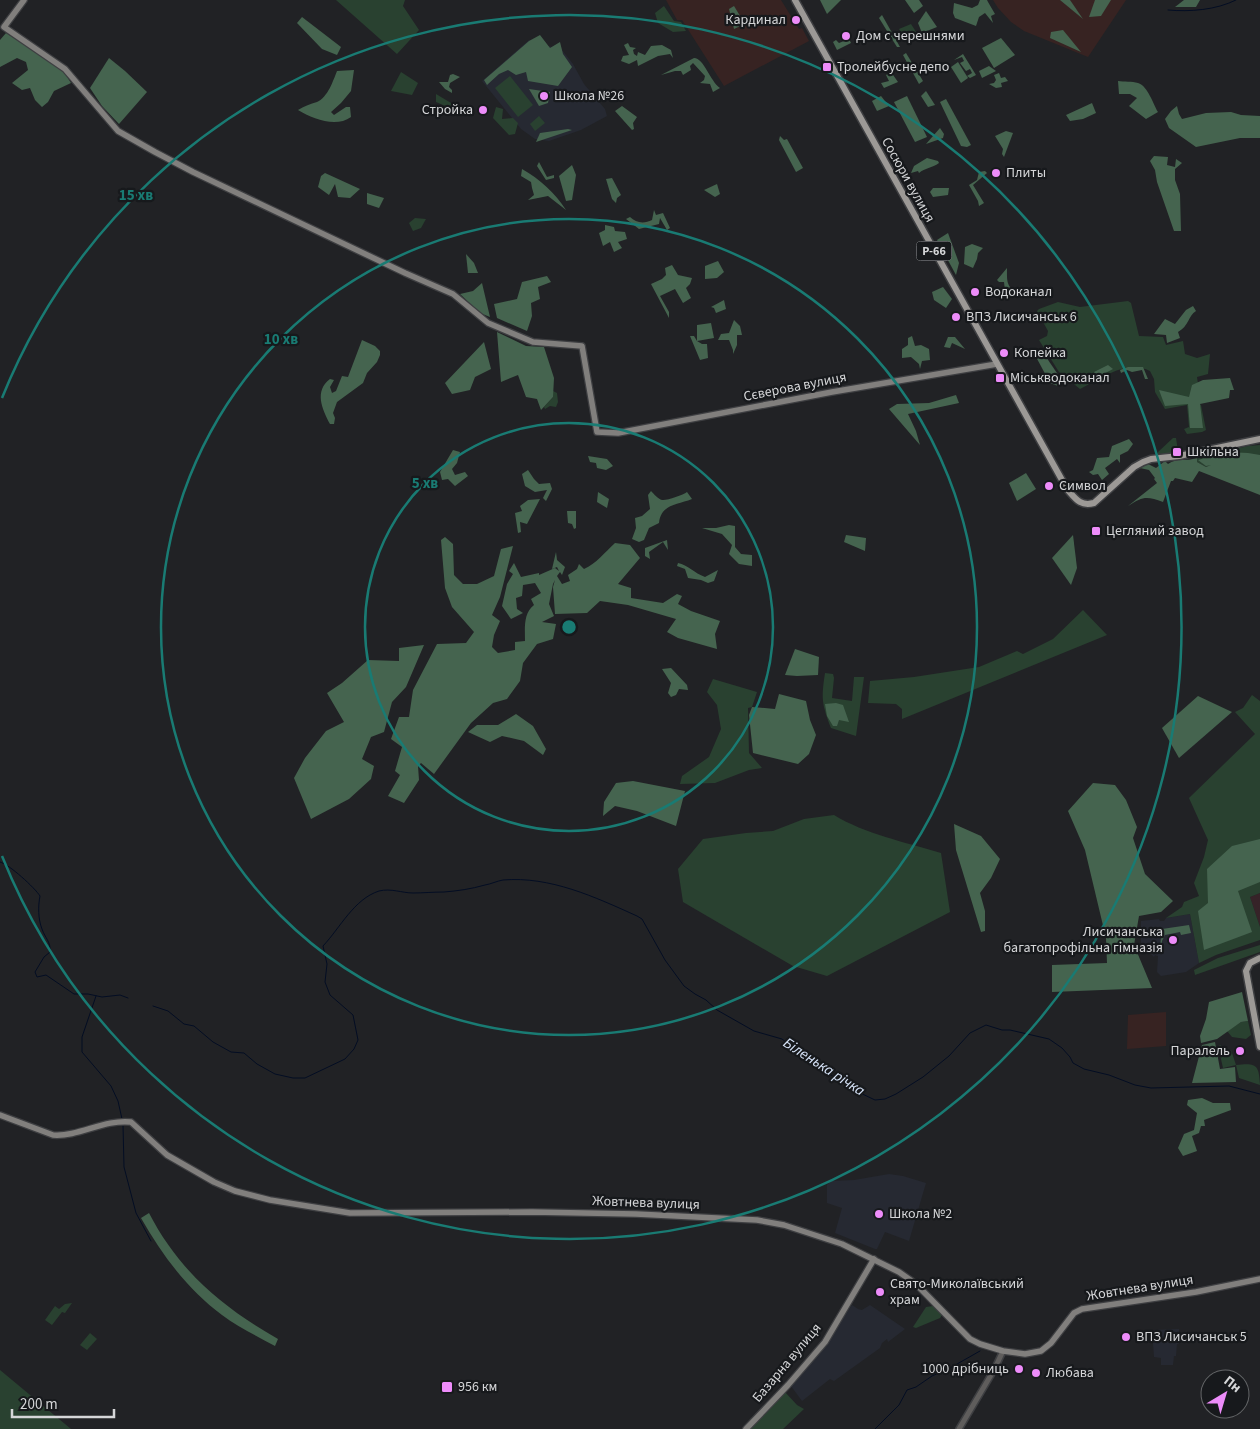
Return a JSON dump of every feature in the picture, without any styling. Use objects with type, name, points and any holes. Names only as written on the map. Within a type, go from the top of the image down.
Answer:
[{"type":"main road","name":"Сєверова вулиця","points":[[24,0],[4,27],[65,68],[118,131],[194,172],[405,274],[452,294],[488,323],[533,342],[582,346],[597,432],[618,433],[832,392],[997,364]]},
{"type":"main road","name":"Сосюри вулиця","points":[[795,0],[1067,489],[1076,500],[1088,504],[1094,503],[1134,467],[1151,459],[1179,456],[1260,439]]},
{"type":"main road","points":[[1260,958],[1250,963],[1246,971],[1260,1048]]},
{"type":"main road","name":"Жовтнева вулиця","points":[[0,1115],[58,1136],[122,1122],[134,1124],[167,1155],[214,1182],[235,1191],[270,1200],[350,1213],[578,1213],[756,1220],[784,1225],[842,1244],[874,1259],[912,1281],[970,1339],[980,1344],[1025,1354],[1041,1351],[1050,1343],[1074,1313],[1082,1309],[1196,1292],[1260,1279]]},
{"type":"main road","name":"Базарна вулиця","points":[[746,1429],[788,1385],[824,1342],[874,1259]]},
{"type":"street","points":[[959,1429],[994,1370],[1003,1350]]},
{"type":"shaded area","points":[[666,0],[781,0],[799,29],[802,28],[809,41],[724,86],[682,20],[677,20]]},
{"type":"shaded area","points":[[993,0],[1126,0],[1088,57],[1024,31],[1011,22]]},
{"type":"shaded area","name":"Школа №26","points":[[529,40],[562,50],[573,64],[584,84],[605,109],[607,116],[581,130],[549,141],[535,139],[521,129],[482,81]]},
{"type":"shaded area","points":[[1260,893],[1260,927],[1250,897]]},
{"type":"shaded area","name":"Лисичанська багатопрофільна гімназія","points":[[1190,914],[1199,963],[1186,972],[1161,976],[1157,972],[1158,956],[1155,955],[1154,957],[1141,944],[1141,921],[1159,919],[1164,921],[1166,918]]},
{"type":"shaded area","points":[[1166,1012],[1166,1046],[1127,1049],[1128,1015]]},
{"type":"shaded area","name":"Школа №2","points":[[889,1174],[926,1183],[909,1241],[885,1232],[877,1249],[875,1249],[835,1233],[842,1208],[827,1203],[827,1185],[831,1181],[854,1180]]},
{"type":"shaded area","points":[[852,1305],[862,1310],[870,1305],[905,1329],[888,1342],[887,1339],[880,1348],[834,1381],[830,1379],[802,1401],[791,1386],[827,1342]]},
{"type":"shaded area","points":[[1179,1329],[1179,1344],[1177,1344],[1173,1365],[1161,1365],[1161,1358],[1154,1357],[1152,1330]]},
{"type":"green space","points":[[336,0],[405,0],[403,6],[419,30],[397,54]]},
{"type":"green space","points":[[820,0],[841,0],[827,14]]},
{"type":"green space","points":[[905,0],[919,0],[923,6],[914,13]]},
{"type":"green space","points":[[980,0],[987,0],[995,14],[991,16],[993,23],[985,13],[979,17],[976,26],[955,18],[953,13],[954,3],[972,8],[978,5]]},
{"type":"green space","points":[[1060,0],[1070,0],[1083,19]]},
{"type":"green space","points":[[1095,0],[1111,0],[1101,16],[1089,17]]},
{"type":"green space","points":[[1184,0],[1200,0],[1196,7],[1175,7]]},
{"type":"green space","points":[[664,6],[674,21],[681,22],[686,31],[673,32],[658,23],[655,13]]},
{"type":"green space","points":[[734,6],[745,24],[734,29],[729,9]]},
{"type":"green space","points":[[926,11],[937,27],[922,33],[918,23]]},
{"type":"green space","points":[[882,15],[900,47],[897,47],[879,18]]},
{"type":"green space","points":[[302,17],[341,47],[337,55],[322,49],[297,23]]},
{"type":"green space","points":[[911,24],[918,35],[906,41],[899,29]]},
{"type":"green space","points":[[1063,30],[1081,52],[1050,38],[1051,32]]},
{"type":"green space","points":[[6,33],[62,69],[71,83],[54,91],[48,102],[42,107],[35,100],[30,88],[22,90],[12,83],[28,70],[26,62],[17,58],[0,67],[0,40]]},
{"type":"green space","points":[[540,35],[550,48],[560,42],[563,54],[572,67],[558,86],[528,81],[526,72],[516,75],[508,70],[499,74],[487,85],[484,80],[529,41]]},
{"type":"green space","points":[[1001,38],[1015,55],[994,68],[982,48]]},
{"type":"green space","points":[[849,39],[851,43],[837,50],[833,42],[836,40],[839,43]]},
{"type":"green space","points":[[628,43],[630,47],[636,48],[633,50],[637,56],[638,52],[645,55],[651,46],[662,45],[671,50],[673,58],[670,54],[658,56],[638,66],[637,60],[629,64],[621,61],[623,56],[629,55],[624,45]]},
{"type":"green space","points":[[906,53],[923,81],[919,84],[903,55]]},
{"type":"green space","points":[[963,54],[976,75],[970,78],[967,76],[972,73],[970,69],[966,71],[960,63],[964,61],[962,57],[954,60]]},
{"type":"green space","points":[[109,58],[147,92],[119,124],[102,106],[90,88]]},
{"type":"green space","points":[[694,58],[701,62],[720,88],[713,92],[710,84],[700,83],[704,80],[705,76],[693,63],[690,66],[691,70],[683,75],[681,71],[675,71],[661,75]]},
{"type":"green space","points":[[958,62],[968,78],[961,83],[951,67]]},
{"type":"green space","points":[[989,66],[996,71],[982,78],[979,71]]},
{"type":"green space","points":[[354,70],[351,91],[331,112],[334,115],[346,107],[350,107],[351,117],[338,122],[324,121],[298,110],[321,100],[330,88],[337,71]]},
{"type":"green space","points":[[401,72],[418,83],[412,95],[391,91]]},
{"type":"green space","points":[[891,72],[898,82],[884,88],[881,83],[889,81],[886,75]]},
{"type":"green space","points":[[999,73],[1001,78],[1005,77],[1008,81],[1001,83],[1002,87],[996,88],[989,84],[994,83],[996,80],[994,75]]},
{"type":"green space","points":[[453,74],[460,77],[450,83],[449,87],[452,93],[439,82],[448,82],[450,75]]},
{"type":"green space","points":[[510,76],[533,105],[518,117],[495,88]]},
{"type":"green space","points":[[1118,81],[1136,82],[1142,85],[1158,112],[1146,119],[1129,106],[1137,98],[1130,94],[1119,94]]},
{"type":"green space","points":[[529,89],[550,92],[548,103],[539,106]]},
{"type":"green space","points":[[926,91],[935,105],[928,107],[921,96]]},
{"type":"green space","points":[[436,94],[451,103],[452,109],[436,102]]},
{"type":"green space","points":[[881,96],[889,106],[877,111],[872,101]]},
{"type":"green space","points":[[907,96],[927,137],[915,142],[894,102]]},
{"type":"green space","points":[[946,99],[971,145],[967,147],[961,146],[940,102]]},
{"type":"green space","points":[[1092,103],[1096,113],[1083,119],[1070,121],[1066,115]]},
{"type":"green space","points":[[622,106],[637,117],[633,123],[634,129],[632,130],[615,111]]},
{"type":"green space","points":[[1177,106],[1182,119],[1206,113],[1231,112],[1241,115],[1260,116],[1260,138],[1240,138],[1196,147],[1169,128],[1165,119]]},
{"type":"green space","points":[[496,107],[503,109],[502,119],[513,118],[518,123],[515,134],[509,135],[493,118]]},
{"type":"green space","points":[[539,116],[545,123],[535,131],[530,124]]},
{"type":"green space","points":[[940,128],[944,134],[943,138],[926,144]]},
{"type":"green space","points":[[572,130],[536,142],[540,133]]},
{"type":"green space","points":[[1006,131],[1013,133],[1004,157],[1002,154],[1003,149],[995,136]]},
{"type":"green space","points":[[780,136],[784,140],[787,139],[803,168],[796,172],[779,140]]},
{"type":"green space","points":[[1154,156],[1168,157],[1167,165],[1175,167],[1176,159],[1182,163],[1175,169],[1175,180],[1180,194],[1181,231],[1174,231],[1157,182],[1155,170],[1150,161]]},
{"type":"green space","points":[[927,158],[939,163],[919,173],[918,171],[911,173],[914,166]]},
{"type":"green space","points":[[539,162],[547,177],[554,175],[554,178],[546,180],[537,166]]},
{"type":"green space","points":[[572,165],[576,175],[572,200],[566,201],[559,176]]},
{"type":"green space","points":[[522,169],[547,187],[566,210],[548,196],[528,200],[534,195],[531,182],[521,176]]},
{"type":"green space","points":[[985,171],[987,173],[973,185],[984,203],[979,206],[969,185],[977,180],[979,172]]},
{"type":"green space","points":[[325,173],[360,189],[350,198],[338,197],[335,184],[329,195],[318,187],[321,176]]},
{"type":"green space","points":[[612,178],[621,195],[617,198],[616,203],[612,199],[606,179]]},
{"type":"green space","points":[[717,184],[720,194],[715,197],[704,190]]},
{"type":"green space","points":[[933,188],[949,188],[948,195],[933,197],[930,192]]},
{"type":"green space","points":[[367,193],[384,198],[379,208],[367,204]]},
{"type":"green space","points":[[654,210],[656,215],[663,213],[670,228],[667,230],[660,218],[659,224],[639,229],[626,219],[630,217],[637,222],[649,221],[652,220]]},
{"type":"green space","points":[[415,218],[426,219],[421,228],[413,231],[409,223]]},
{"type":"green space","points":[[605,225],[614,227],[615,231],[625,232],[627,239],[618,242],[622,248],[614,252],[610,242],[603,246],[599,233],[605,230]]},
{"type":"green space","points":[[948,233],[959,263],[956,275],[937,240]]},
{"type":"green space","points":[[972,244],[983,248],[978,253],[973,268],[964,264],[965,247]]},
{"type":"green space","points":[[466,254],[474,263],[478,273],[468,273]]},
{"type":"green space","points":[[718,261],[724,272],[717,278],[705,279],[705,266]]},
{"type":"green space","points":[[672,265],[678,275],[692,278],[686,288],[691,298],[683,303],[675,289],[660,296],[669,312],[669,318],[651,284],[662,279],[666,275],[665,268]]},
{"type":"green space","points":[[1007,268],[1008,283],[1017,293],[1006,300],[1004,282],[997,280]]},
{"type":"green space","points":[[547,276],[551,282],[538,287],[540,299],[531,303],[532,316],[527,331],[497,318],[494,304],[517,299],[522,282]]},
{"type":"green space","points":[[482,283],[490,317],[480,313],[460,294],[473,291]]},
{"type":"green space","points":[[943,287],[952,299],[946,308],[934,300],[932,292]]},
{"type":"green space","points":[[724,300],[726,309],[716,313],[714,308],[711,307]]},
{"type":"green space","points":[[1128,301],[1131,303],[1139,336],[1163,337],[1166,345],[1183,341],[1185,354],[1197,358],[1210,354],[1208,374],[1197,377],[1199,391],[1194,399],[1201,405],[1206,430],[1187,434],[1184,429],[1189,427],[1187,405],[1165,409],[1155,392],[1154,379],[1150,371],[1132,367],[1114,371],[1080,389],[1059,372],[1039,340],[1047,336],[1048,331],[1037,311],[1039,309],[1058,302],[1080,307]]},
{"type":"green space","points":[[1193,306],[1196,311],[1182,330],[1178,332],[1180,338],[1167,343],[1166,335],[1154,334],[1165,319],[1175,324],[1186,310]]},
{"type":"green space","points":[[734,320],[740,326],[742,335],[737,335],[737,345],[733,354],[729,340],[718,340],[721,334],[729,333]]},
{"type":"green space","points":[[711,323],[714,338],[697,341],[697,325]]},
{"type":"green space","points":[[497,332],[526,346],[544,347],[554,378],[553,397],[541,410],[537,399],[526,397],[518,375],[501,382]]},
{"type":"green space","points":[[690,336],[694,336],[697,341],[707,344],[708,358],[700,360]]},
{"type":"green space","points":[[912,336],[915,346],[921,345],[929,349],[930,360],[922,361],[920,369],[919,364],[911,357],[902,358],[902,349],[908,345],[908,338]]},
{"type":"green space","points":[[948,337],[955,337],[965,349],[952,343],[950,348],[944,347]]},
{"type":"green space","points":[[362,340],[375,346],[380,351],[380,355],[377,362],[367,373],[363,383],[337,402],[333,413],[335,418],[334,424],[330,424],[322,406],[322,389],[330,379],[334,380],[330,387],[332,393],[336,391],[342,376],[348,377]]},
{"type":"green space","points":[[484,342],[491,369],[475,377],[470,390],[452,394],[445,383]]},
{"type":"green space","points":[[1042,351],[1061,379],[1058,386],[1050,383],[1035,355]]},
{"type":"green space","points":[[1108,365],[1113,369],[1096,378],[1094,372]]},
{"type":"green space","points":[[1128,367],[1143,367],[1148,379],[1145,379],[1142,370],[1132,372],[1127,370],[1121,373],[1120,370]]},
{"type":"green space","points":[[1230,378],[1234,390],[1230,390],[1229,398],[1200,404],[1203,428],[1190,428],[1188,404],[1165,406],[1159,390],[1189,397],[1192,385],[1203,380]]},
{"type":"green space","points":[[553,391],[557,393],[558,402],[556,407],[550,406],[545,409],[544,407],[553,397]]},
{"type":"green space","points":[[956,395],[959,403],[908,414],[920,445],[889,409],[897,404],[929,403]]},
{"type":"green space","points":[[1173,438],[1176,438],[1178,451],[1175,451],[1175,453],[1158,454],[1158,452]]},
{"type":"green space","points":[[1129,439],[1133,444],[1128,451],[1120,455],[1120,463],[1117,459],[1105,468],[1109,474],[1102,480],[1098,474],[1093,475],[1089,472],[1093,470],[1097,458],[1109,457],[1112,446]]},
{"type":"green space","points":[[1260,445],[1260,463],[1224,463],[1206,467],[1197,462],[1197,458]]},
{"type":"green space","points":[[453,450],[460,452],[457,463],[452,469],[455,475],[465,472],[468,476],[455,486],[448,479],[442,480],[440,472]]},
{"type":"green space","points":[[1227,452],[1260,455],[1260,495],[1199,471],[1192,482],[1175,478],[1171,481],[1163,502],[1145,498],[1128,506],[1157,483],[1149,470],[1140,468],[1148,464],[1156,468],[1165,461],[1168,464],[1175,461],[1197,458],[1197,462],[1206,467],[1211,465],[1206,466],[1198,460]]},
{"type":"green space","points":[[588,456],[607,459],[613,466],[606,470],[597,468],[596,463],[590,462]]},
{"type":"green space","points":[[528,470],[539,484],[550,483],[552,489],[546,501],[543,498],[547,490],[535,492],[525,486],[522,474]]},
{"type":"green space","points":[[1026,473],[1036,489],[1017,501],[1009,483]]},
{"type":"green space","points":[[651,491],[662,500],[674,498],[687,492],[692,499],[666,509],[660,517],[659,523],[649,528],[644,540],[639,542],[632,539],[636,528],[635,518],[642,516],[650,509],[648,495]]},
{"type":"green space","points":[[598,492],[609,499],[607,508],[597,502]]},
{"type":"green space","points":[[540,499],[527,524],[520,522],[521,532],[518,533],[515,513],[522,511],[520,506],[528,500]]},
{"type":"green space","points":[[567,511],[576,511],[576,528],[574,529],[572,524],[568,523]]},
{"type":"green space","points":[[729,525],[735,526],[735,547],[741,554],[752,555],[752,566],[739,564],[729,554],[732,545],[722,534],[702,528],[716,528]]},
{"type":"green space","points":[[846,535],[866,538],[865,551],[844,542]]},
{"type":"green space","points":[[1073,535],[1077,568],[1071,585],[1052,558]]},
{"type":"green space","points":[[445,537],[453,544],[454,575],[463,584],[477,584],[494,576],[501,549],[513,546],[500,597],[492,615],[500,621],[494,635],[492,647],[498,653],[515,650],[515,642],[525,641],[526,617],[530,608],[534,605],[531,599],[541,593],[535,583],[523,585],[522,596],[516,598],[517,609],[523,613],[511,619],[502,606],[507,584],[513,574],[509,571],[514,563],[521,577],[539,573],[539,575],[555,568],[559,571],[557,567],[552,569],[556,552],[557,560],[565,567],[562,575],[560,572],[557,576],[562,584],[570,581],[568,575],[577,569],[579,564],[584,569],[588,567],[615,543],[630,545],[640,558],[618,584],[631,588],[631,598],[663,603],[677,594],[682,596],[678,604],[691,611],[720,621],[715,634],[717,649],[678,638],[667,632],[676,619],[628,605],[600,601],[587,613],[555,614],[553,587],[555,580],[553,584],[549,604],[554,616],[542,622],[556,624],[553,639],[537,644],[523,663],[520,681],[507,699],[493,703],[471,723],[434,774],[421,763],[418,766],[419,780],[404,803],[388,796],[400,775],[395,771],[402,747],[391,739],[399,717],[409,717],[413,690],[437,644],[466,643],[474,632],[452,607],[445,588],[441,540]]},
{"type":"green space","points":[[667,540],[668,550],[663,542],[649,552],[650,559],[645,556],[645,548]]},
{"type":"green space","points":[[678,563],[705,577],[718,570],[714,581],[708,583],[688,578],[685,569],[677,566]]},
{"type":"green space","points":[[1083,610],[1107,635],[902,719],[902,709],[896,704],[868,703],[870,681],[914,677],[979,667],[1017,651],[1023,654],[1053,639]]},
{"type":"green space","points":[[424,645],[406,687],[392,702],[384,732],[371,737],[362,759],[374,766],[371,779],[349,799],[311,819],[294,778],[305,758],[326,731],[344,722],[327,693],[342,683],[368,660],[399,661],[399,648]]},
{"type":"green space","points":[[795,649],[819,657],[818,675],[785,675]]},
{"type":"green space","points":[[671,668],[687,685],[688,690],[679,689],[676,695],[671,697],[668,693],[671,683],[662,669]]},
{"type":"green space","points":[[825,673],[833,674],[832,698],[852,701],[854,677],[864,677],[856,736],[831,728],[823,701]]},
{"type":"green space","points":[[713,679],[757,692],[752,707],[748,708],[749,753],[762,768],[749,770],[715,783],[680,784],[682,776],[709,757],[721,729],[717,705],[707,692]]},
{"type":"green space","points":[[779,694],[806,701],[810,720],[816,735],[809,754],[798,764],[753,753],[749,715],[752,707],[775,709]]},
{"type":"green space","points":[[1252,695],[1260,701],[1260,893],[1250,897],[1260,927],[1260,940],[1199,963],[1190,914],[1166,918],[1182,907],[1184,902],[1199,896],[1194,883],[1208,840],[1189,798],[1255,734],[1235,712],[1243,708]]},
{"type":"green space","points":[[1198,696],[1232,712],[1179,758],[1162,728]]},
{"type":"green space","points":[[836,703],[843,705],[849,722],[839,720],[837,726],[833,726],[827,716],[825,704]]},
{"type":"green space","points":[[516,714],[533,726],[546,749],[543,755],[524,741],[502,736],[490,742],[468,732],[477,725],[498,725]]},
{"type":"green space","points":[[633,781],[685,791],[676,826],[637,811],[615,806],[603,816],[604,802],[616,783]]},
{"type":"green space","points":[[1093,783],[1115,785],[1126,800],[1137,827],[1133,838],[1145,874],[1173,901],[1161,912],[1139,916],[1134,945],[1152,988],[1052,992],[1052,965],[1107,963],[1106,938],[1085,850],[1068,811]]},
{"type":"green space","points":[[834,815],[872,832],[941,853],[950,912],[827,976],[793,966],[683,902],[678,869],[703,839],[773,831],[804,819]]},
{"type":"green space","points":[[954,824],[981,836],[1000,859],[991,878],[980,893],[985,911],[985,931],[981,932],[956,850]]},
{"type":"green space","points":[[1260,839],[1260,882],[1238,891],[1252,932],[1204,950],[1198,911],[1208,903],[1207,869],[1232,846]]},
{"type":"green space","points":[[1189,925],[1191,933],[1181,935],[1180,932],[1165,935],[1162,947],[1160,947],[1162,929]]},
{"type":"green space","points":[[1260,945],[1260,952],[1195,975],[1194,970],[1218,958]]},
{"type":"green space","points":[[1242,992],[1248,1021],[1241,1022],[1217,1039],[1201,1043],[1200,1036],[1209,1002]]},
{"type":"green space","points":[[1248,1021],[1251,1035],[1246,1039],[1232,1037],[1227,1031],[1241,1022]]},
{"type":"green space","points":[[1215,1042],[1220,1069],[1235,1067],[1236,1082],[1192,1083],[1202,1045]]},
{"type":"green space","points":[[1221,1045],[1223,1051],[1231,1050],[1236,1065],[1223,1068],[1218,1046]]},
{"type":"green space","points":[[1248,1064],[1255,1066],[1259,1073],[1260,1085],[1239,1078],[1236,1065]]},
{"type":"green space","points":[[1202,1098],[1213,1103],[1230,1103],[1231,1110],[1204,1120],[1205,1126],[1201,1126],[1199,1133],[1192,1136],[1197,1151],[1183,1156],[1178,1148],[1184,1134],[1194,1130],[1197,1113],[1187,1105],[1188,1100]]},
{"type":"green space","points":[[149,1213],[174,1253],[188,1270],[238,1314],[278,1339],[275,1346],[222,1315],[187,1283],[167,1258],[141,1218]]},
{"type":"green space","points":[[72,1303],[65,1313],[62,1312],[52,1325],[45,1320],[55,1306],[59,1309],[65,1304]]},
{"type":"green space","points":[[933,1306],[942,1315],[940,1318],[916,1328],[913,1327],[926,1307]]},
{"type":"green space","points":[[90,1333],[97,1339],[87,1350],[80,1345]]},
{"type":"green space","points":[[0,1370],[71,1429],[0,1429]]},
{"type":"green space","points":[[785,1392],[797,1405],[804,1409],[783,1429],[750,1429]]},
{"type":"waterway","points":[[1168,10],[1203,10],[1236,0]]},
{"type":"waterway","points":[[0,862],[22,877],[40,896],[40,921],[49,943],[50,952],[44,957],[35,972],[37,977],[46,975],[74,994],[102,997],[120,995],[128,998]]},
{"type":"waterway","name":"Біленька річка","points":[[153,1006],[168,1011],[184,1024],[194,1026],[213,1042],[231,1052],[244,1053],[257,1064],[275,1074],[293,1078],[305,1078],[345,1059],[354,1049],[358,1040],[353,1015],[330,995],[325,982],[327,964],[323,946],[362,900],[383,890],[413,893],[444,892],[469,889],[503,880],[538,881],[589,895],[642,919],[665,960],[684,986],[706,1000],[717,1010],[754,1031],[782,1039],[831,1075],[854,1090],[875,1100],[885,1099],[896,1094],[923,1077],[949,1056],[970,1033],[986,1025],[1049,1039],[1062,1048],[1073,1063],[1084,1069],[1109,1075],[1135,1085],[1151,1088],[1229,1086],[1260,1094]]},
{"type":"waterway","points":[[96,996],[82,1037],[82,1052],[111,1086],[118,1101],[122,1119]]},
{"type":"waterway","points":[[123,1125],[124,1167],[136,1213],[151,1241]]},
{"type":"waterway","points":[[875,1429],[899,1405],[907,1390],[916,1387],[932,1376],[980,1351]]},
{"type":"place","name":"Кардинал","points":[[796,20]]},
{"type":"place","name":"Дом с черешнями","points":[[846,36]]},
{"type":"place","name":"Тролейбусне депо","points":[[827,67]]},
{"type":"place","name":"Школа №26","points":[[544,96]]},
{"type":"place","name":"Стройка","points":[[483,110]]},
{"type":"place","name":"Плиты","points":[[996,173]]},
{"type":"place","name":"Водоканал","points":[[975,292]]},
{"type":"place","name":"ВПЗ Лисичанськ 6","points":[[956,317]]},
{"type":"place","name":"Копейка","points":[[1004,353]]},
{"type":"place","name":"Міськводоканал","points":[[1000,378]]},
{"type":"place","name":"Шкільна","points":[[1177,452]]},
{"type":"place","name":"Символ","points":[[1049,486]]},
{"type":"place","name":"Цегляний завод","points":[[1096,531]]},
{"type":"place","name":"Лисичанська багатопрофільна гімназія","points":[[1173,940]]},
{"type":"place","name":"Паралель","points":[[1240,1051]]},
{"type":"place","name":"Школа №2","points":[[879,1214]]},
{"type":"place","name":"Свято-Миколаївський храм","points":[[880,1292]]},
{"type":"place","name":"ВПЗ Лисичанськ 5","points":[[1126,1337]]},
{"type":"place","name":"1000 дрібниць","points":[[1019,1369]]},
{"type":"place","name":"Любава","points":[[1036,1373]]},
{"type":"place","name":"956 км","points":[[447,1387]]}]
